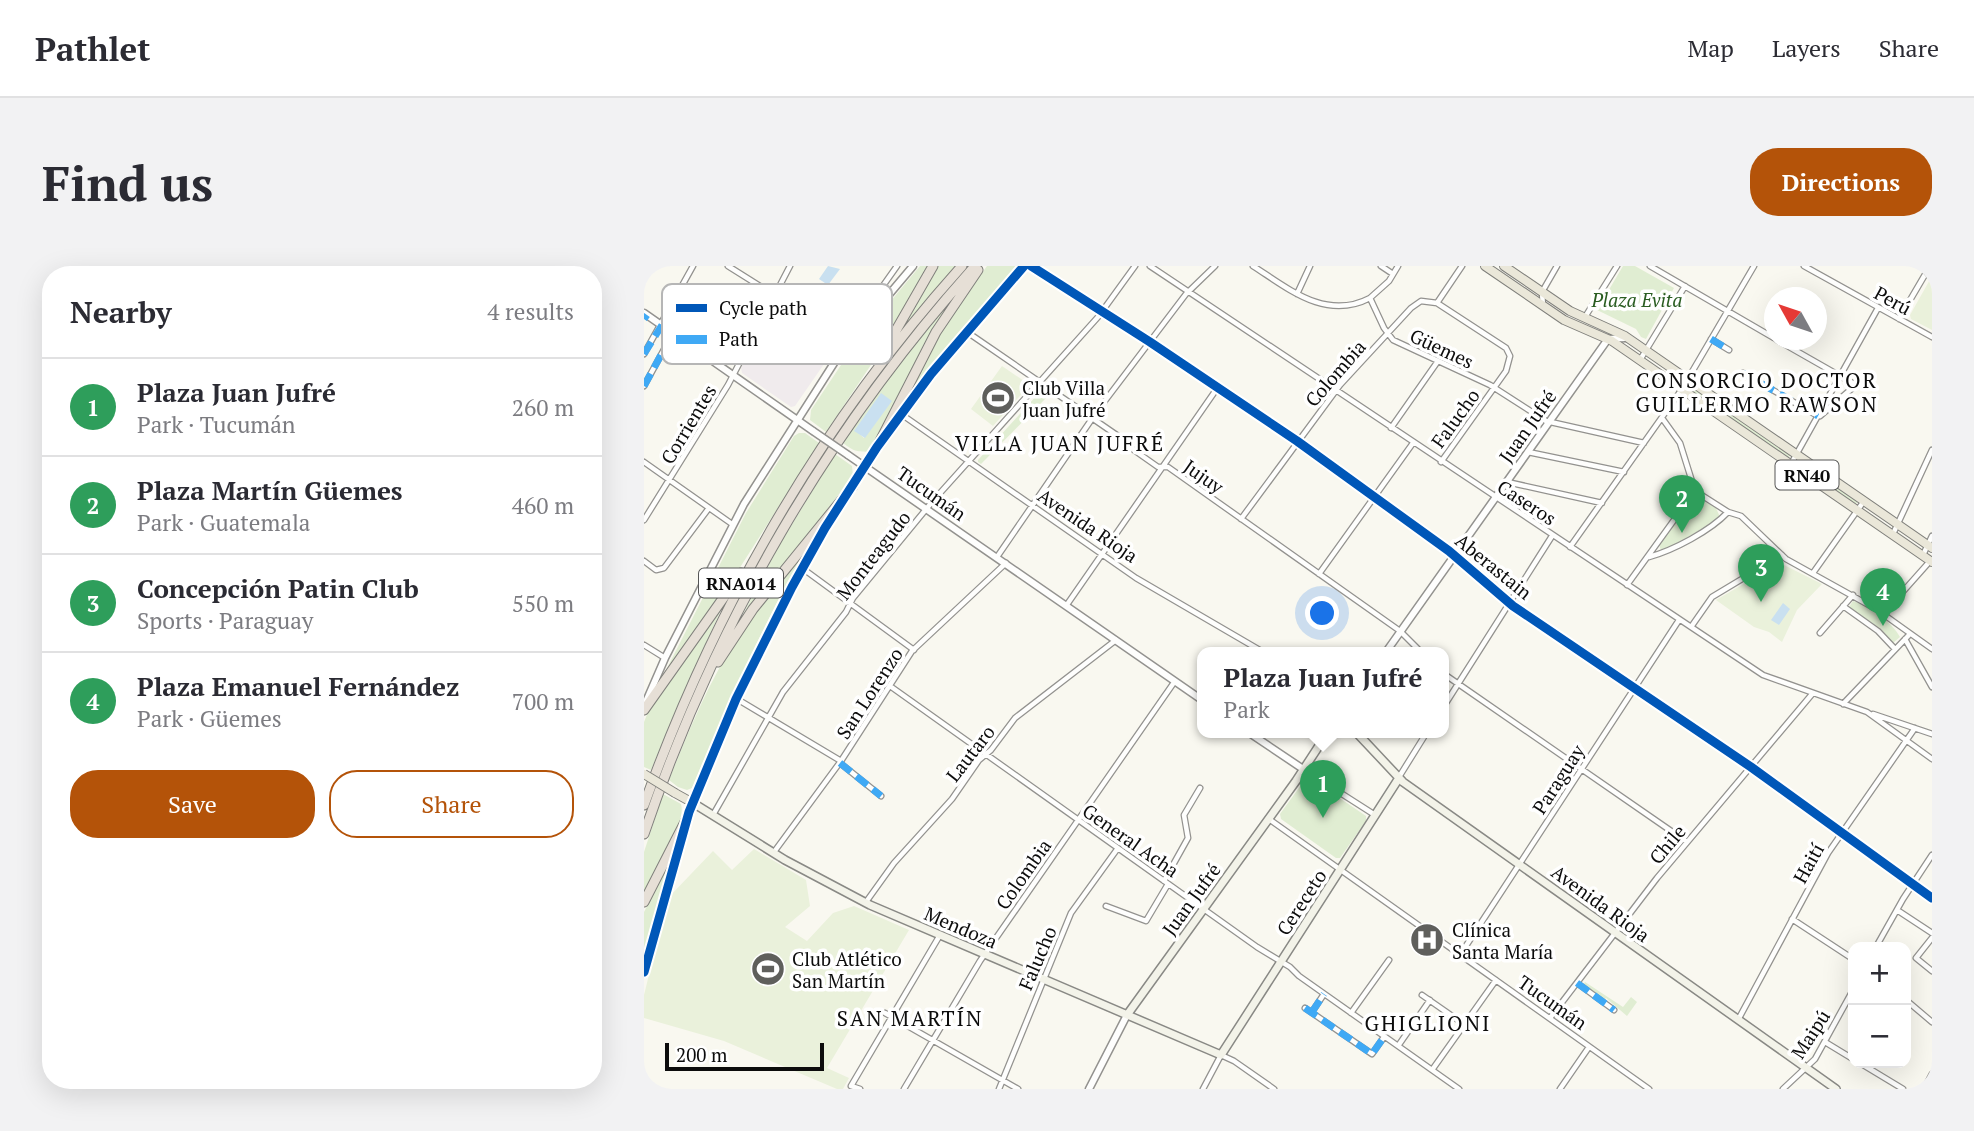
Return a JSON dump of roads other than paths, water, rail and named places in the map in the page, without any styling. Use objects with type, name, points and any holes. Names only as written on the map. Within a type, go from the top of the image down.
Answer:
[{"type":"highway","points":[[892,338],[933,266]]},
{"type":"highway","name":"RNA014","points":[[892,349],[962,266]]},
{"type":"highway","name":"RNA014","points":[[644,834],[691,709],[750,588],[813,478],[893,364],[975,266]]},
{"type":"highway","points":[[877,447],[936,332],[981,266]]},
{"type":"highway","points":[[850,406],[876,364]]},
{"type":"highway","name":"RNA014","points":[[644,805],[699,668],[771,527],[850,406],[881,364]]},
{"type":"highway","points":[[691,709],[753,608],[853,486]]},
{"type":"highway","points":[[644,708],[771,527]]},
{"type":"highway","points":[[644,902],[686,820]]},
{"type":"main road","name":"RN40","points":[[1485,266],[1572,324],[1608,340],[1640,360],[1929,559]]},
{"type":"main road","name":"RN40","points":[[1504,266],[1584,318],[1646,350],[1864,501],[1931,543]]},
{"type":"main road","name":"Juan Jufré","points":[[1127,1015],[1269,819],[1324,738]]},
{"type":"main road","name":"Avenida Rioja","points":[[1362,738],[1399,778],[1836,1089]]},
{"type":"main road","name":"Mendoza","points":[[644,774],[774,853],[866,903],[1221,1055]]},
{"type":"main road","name":"Cereceto","points":[[1221,1055],[1399,778]]},
{"type":"street","points":[[684,284],[693,266]]},
{"type":"street","points":[[729,266],[757,284]]},
{"type":"street","name":"Corrientes","points":[[780,284],[790,266]]},
{"type":"street","points":[[884,284],[897,266]]},
{"type":"street","points":[[892,290],[913,266]]},
{"type":"street","points":[[644,972],[686,820],[736,699],[802,568],[877,447],[901,414],[1024,266]]},
{"type":"street","name":"Aberastain","points":[[1031,266],[1297,441],[1454,555],[1509,603],[1635,686],[1932,898]]},
{"type":"street","name":"Monteagudo","points":[[713,816],[783,692],[846,612],[850,603],[926,508],[1102,312],[1135,266]]},
{"type":"street","name":"Caseros","points":[[1150,266],[1763,675],[1932,734]]},
{"type":"street","points":[[997,557],[1092,418],[1188,292],[1215,266]]},
{"type":"street","points":[[1252,266],[1315,303],[1335,307],[1370,298],[1386,284],[1398,266]]},
{"type":"street","points":[[1297,294],[1310,266]]},
{"type":"street","points":[[1381,266],[1393,274]]},
{"type":"street","points":[[1437,303],[1462,266]]},
{"type":"street","points":[[1543,306],[1542,292],[1557,266]]},
{"type":"street","points":[[1584,318],[1617,266]]},
{"type":"street","points":[[1570,548],[1682,389],[1754,266]]},
{"type":"street","name":"Perú","points":[[1804,266],[1932,337]]},
{"type":"street","points":[[1899,320],[1930,266]]},
{"type":"street","points":[[1654,267],[1764,332]]},
{"type":"street","points":[[887,279],[895,286]]},
{"type":"street","points":[[1640,360],[1685,286]]},
{"type":"street","name":"Güemes","points":[[1370,298],[1393,340],[1494,388],[1549,422],[1644,443]]},
{"type":"street","name":"Colombia","points":[[1241,519],[1336,390],[1416,303],[1437,303]]},
{"type":"street","name":"Falucho","points":[[1437,303],[1510,354],[1508,368],[1441,462]]},
{"type":"street","points":[[1791,464],[1878,307]]},
{"type":"street","name":"Tucumán","points":[[645,315],[662,326]]},
{"type":"street","points":[[644,354],[662,326]]},
{"type":"street","name":"Jujuy","points":[[967,332],[1121,438],[1121,442],[1158,467],[1168,467],[1400,631],[1416,647]]},
{"type":"street","points":[[1711,339],[1729,349]]},
{"type":"street","points":[[1608,340],[1630,340]]},
{"type":"street","name":"Juan Jufré","points":[[1389,647],[1608,340]]},
{"type":"street","points":[[1795,350],[1856,385],[1817,418]]},
{"type":"street","points":[[645,388],[662,355]]},
{"type":"street","points":[[1391,428],[1438,361]]},
{"type":"street","name":"Tucumán","points":[[717,364],[1197,697]]},
{"type":"street","name":"Corrientes","points":[[644,520],[670,481],[738,364]]},
{"type":"street","points":[[644,708],[665,658],[732,524],[833,364]]},
{"type":"street","points":[[1743,373],[1817,418]]},
{"type":"street","points":[[1066,606],[1218,387]]},
{"type":"street","name":"Avenida Rioja","points":[[901,414],[1136,578],[1254,647]]},
{"type":"street","points":[[1662,418],[1680,443],[1695,491],[1728,512],[1741,516],[1782,555],[1853,595],[1883,614],[1907,637],[1932,649]]},
{"type":"street","name":"Falucho","points":[[1319,574],[1413,443]]},
{"type":"street","points":[[1893,535],[1932,450]]},
{"type":"street","points":[[1528,452],[1623,472]]},
{"type":"street","points":[[644,462],[732,524]]},
{"type":"street","points":[[1507,482],[1602,503]]},
{"type":"street","points":[[1627,585],[1695,491]]},
{"type":"street","points":[[1813,572],[1864,501]]},
{"type":"street","points":[[644,561],[656,570],[664,568],[709,508]]},
{"type":"street","points":[[1648,557],[1664,553],[1719,521],[1728,512]]},
{"type":"street","points":[[1449,698],[1552,536]]},
{"type":"street","points":[[1883,614],[1929,559],[1931,543]]},
{"type":"street","points":[[1691,627],[1714,596],[1782,555]]},
{"type":"street","name":"San Lorenzo","points":[[774,853],[841,762],[914,650],[1006,564]]},
{"type":"street","points":[[802,568],[914,650]]},
{"type":"street","points":[[1819,633],[1853,595]]},
{"type":"street","points":[[1843,606],[1878,631],[1895,649]]},
{"type":"street","name":"Paraguay","points":[[1460,955],[1679,620]]},
{"type":"street","points":[[1843,704],[1907,637]]},
{"type":"street","points":[[1907,637],[1932,687]]},
{"type":"street","name":"Lautaro","points":[[866,903],[894,863],[952,799],[979,760],[1016,718],[1116,640]]},
{"type":"street","points":[[644,645],[665,658]]},
{"type":"street","points":[[1449,678],[1688,842]]},
{"type":"street","name":"Colombia","points":[[904,1089],[985,954],[1175,681]]},
{"type":"street","name":"General Acha","points":[[890,686],[1203,909],[1282,961],[1324,994],[1459,1089]]},
{"type":"street","name":"Chile","points":[[1549,1018],[1688,842],[1813,693]]},
{"type":"street","points":[[736,699],[841,762],[881,796]]},
{"type":"street","name":"Caseros","points":[[1867,712],[1932,759]]},
{"type":"street","name":"Haití","points":[[1738,1020],[1842,833],[1915,728]]},
{"type":"street","points":[[1257,738],[1375,815]]},
{"type":"street","name":"Cereceto","points":[[1399,778],[1423,738]]},
{"type":"street","points":[[1106,906],[1146,921],[1188,838],[1184,814],[1200,788]]},
{"type":"street","name":"Tucumán","points":[[1269,819],[1649,1089]]},
{"type":"street","name":"Falucho","points":[[999,1089],[1071,913],[1118,848]]},
{"type":"street","points":[[1879,942],[1932,855]]},
{"type":"street","points":[[1897,910],[1932,936],[1916,958],[1932,971]]},
{"type":"street","points":[[1793,919],[1848,956]]},
{"type":"street","points":[[860,1089],[851,1086],[940,935]]},
{"type":"street","points":[[1351,1013],[1389,960]]},
{"type":"street","points":[[1432,1070],[1496,980]]},
{"type":"street","points":[[1577,983],[1614,1010]]},
{"type":"street","points":[[1312,1012],[1324,994]]},
{"type":"street","points":[[1422,995],[1465,1025]]},
{"type":"street","name":"Maipú","points":[[1783,1089],[1815,1059],[1848,999]]},
{"type":"street","points":[[1398,1046],[1430,1000]]},
{"type":"street","points":[[1911,1004],[1932,1021]]},
{"type":"street","points":[[1305,1008],[1372,1054],[1384,1037]]},
{"type":"street","points":[[885,1013],[1018,1089]]},
{"type":"street","name":"Juan Jufré","points":[[1089,1089],[1127,1015]]},
{"type":"street","points":[[1825,1042],[1848,1056]]},
{"type":"street","points":[[1560,1089],[1590,1047]]},
{"type":"street","name":"Cereceto","points":[[1203,1089],[1221,1055]]},
{"type":"street","name":"Mendoza","points":[[1221,1055],[1234,1060],[1274,1089]]},
{"type":"street","points":[[1868,1068],[1903,1089]]},
{"type":"street","points":[[1924,1089],[1932,1074]]},
{"type":"water","points":[[828,266],[840,269],[829,284],[819,279]]},
{"type":"water","points":[[881,393],[892,401],[865,438],[854,431]]},
{"type":"water","points":[[1783,603],[1790,609],[1779,625],[1771,620]]},
{"type":"place","name":"Club Villa Juan Jufré","points":[[998,398]]},
{"type":"place","name":"Plaza Martín Güemes","points":[[1682,533]]},
{"type":"place","name":"Concepción Patin Club","points":[[1761,602]]},
{"type":"place","name":"Plaza Emanuel Fernández","points":[[1883,626]]},
{"type":"place","name":"Plaza Juan Jufré","points":[[1323,818]]},
{"type":"place","name":"Clínica Santa María","points":[[1427,940]]},
{"type":"place","name":"Club Atlético San Martín","points":[[768,969]]},
{"type":"district","name":"CONSORCIO DOCTOR GUILLERMO RAWSON","points":[[1757,392]]},
{"type":"district","name":"VILLA JUAN JUFRÉ","points":[[1060,443]]},
{"type":"district","name":"SAN MARTÍN","points":[[910,1018]]},
{"type":"district","name":"GHIGLIONI","points":[[1428,1023]]},
{"type":"park label","name":"Plaza Evita","points":[[1637,299]]}]
